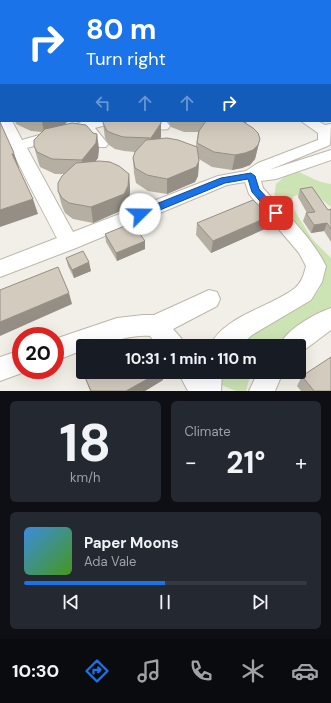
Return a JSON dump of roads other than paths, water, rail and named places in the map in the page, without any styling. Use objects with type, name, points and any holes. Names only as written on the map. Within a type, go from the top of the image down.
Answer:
[{"type":"street","points":[[5,122],[70,243]]},
{"type":"street","points":[[17,146],[83,124],[98,122]]},
{"type":"street","points":[[251,176],[264,166],[325,142],[328,130],[310,122]]},
{"type":"street","points":[[83,124],[101,144]]},
{"type":"street","points":[[0,269],[70,243],[224,180],[270,175],[329,157]]},
{"type":"street","points":[[231,339],[244,328],[303,294],[312,282],[316,266],[306,248],[255,190],[251,176]]},
{"type":"street","points":[[64,347],[126,326],[144,324],[156,326],[209,299]]},
{"type":"street","points":[[300,339],[331,318]]},
{"type":"street","points":[[156,326],[167,339]]},
{"type":"street","points":[[0,370],[12,365]]},
{"type":"street","points":[[195,379],[203,391]]},
{"type":"street","points":[[208,391],[209,379]]},
{"type":"street","points":[[262,391],[268,379]]}]
